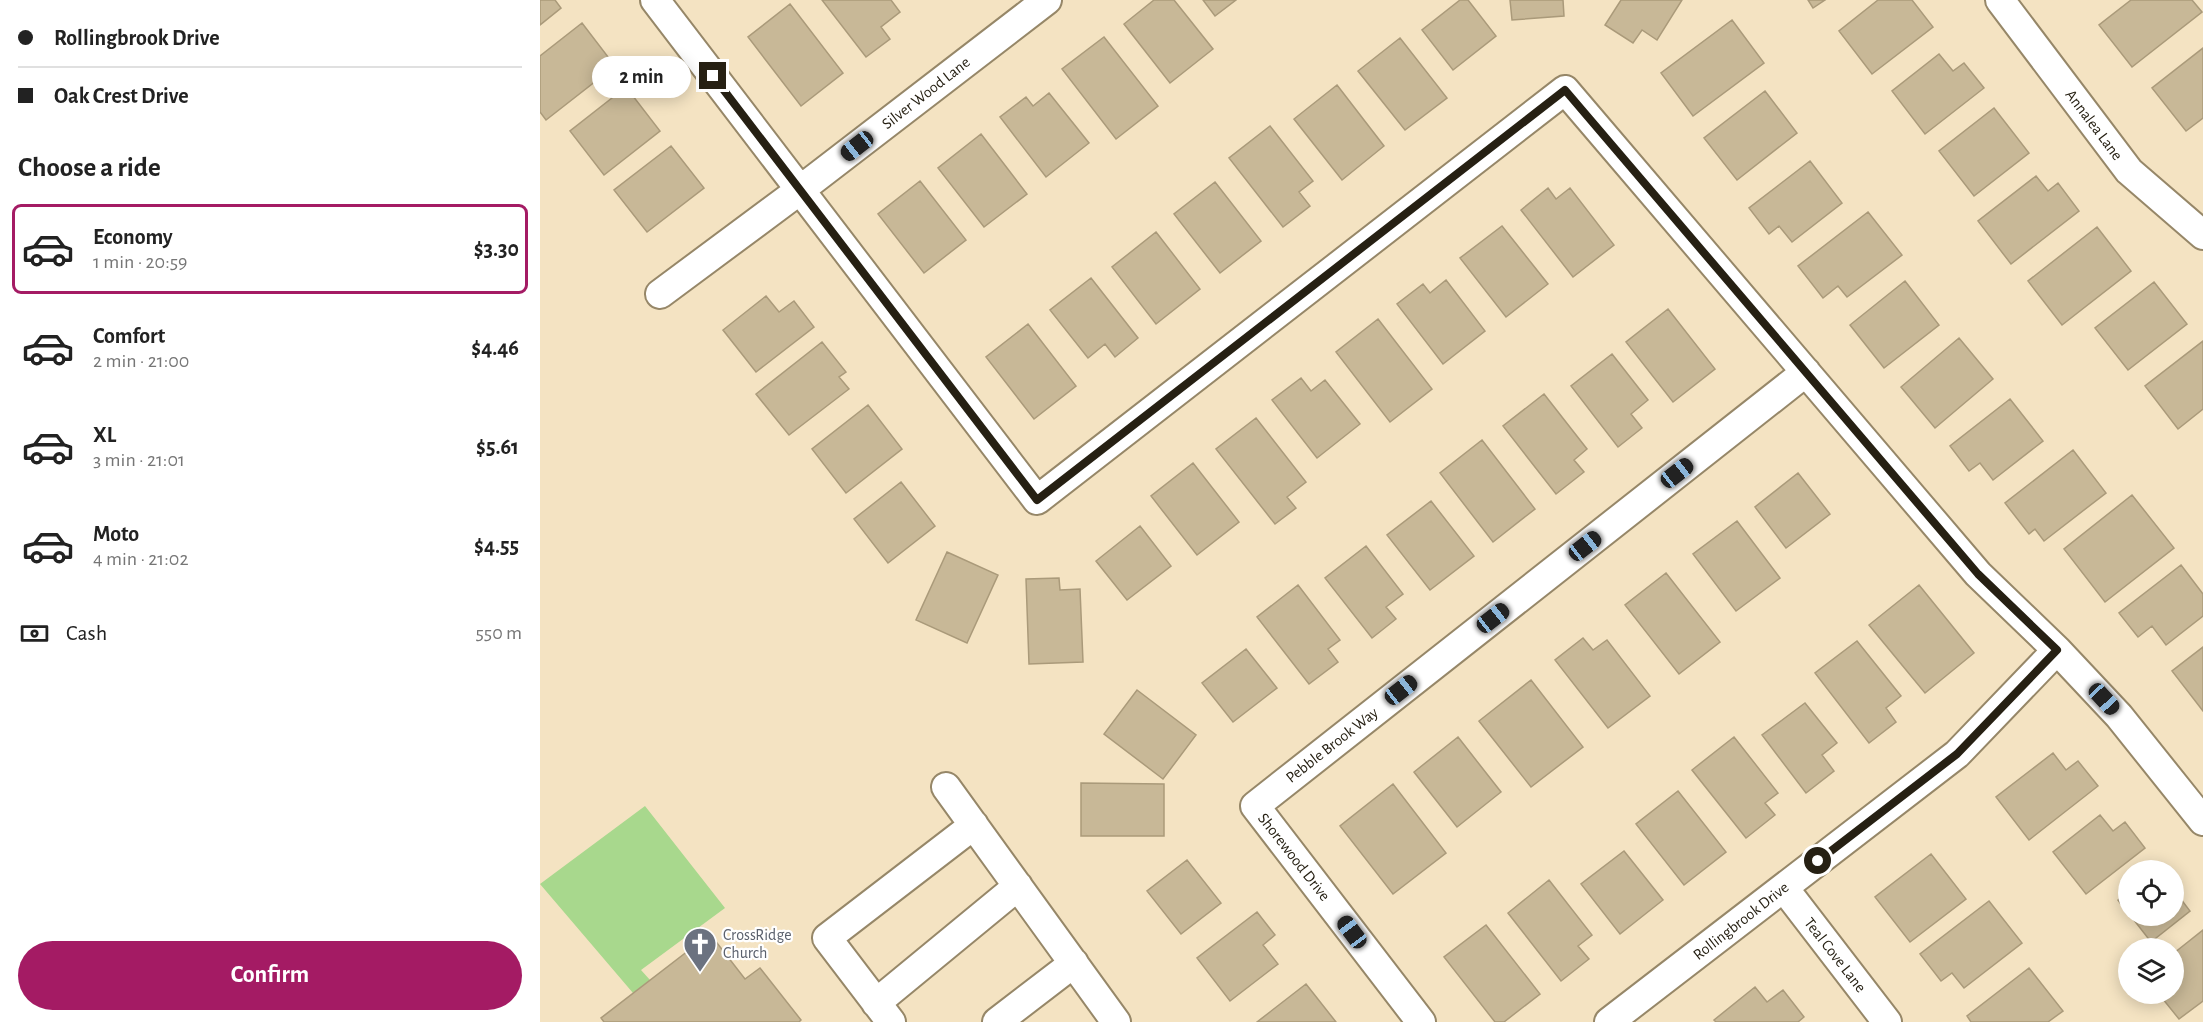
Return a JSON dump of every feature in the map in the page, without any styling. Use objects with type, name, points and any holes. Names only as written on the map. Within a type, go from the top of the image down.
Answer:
[{"type":"street","points":[[655,0],[1037,500],[1565,90],[1978,574],[2057,650],[2119,716],[2203,820]]},
{"type":"street","name":"Silver Wood Lane","points":[[660,294],[800,190],[1047,0]]},
{"type":"street","name":"Annalea Lane","points":[[2000,0],[2129,171],[2203,235]]},
{"type":"street","name":"Pebble Brook Way","points":[[1254,806],[1806,372]]},
{"type":"street","name":"Rollingbrook Drive","points":[[1609,1022],[1957,754],[2057,650]]},
{"type":"street","points":[[946,787],[1116,1022]]},
{"type":"street","name":"Shorewood Drive","points":[[1254,806],[1421,1022]]},
{"type":"street","points":[[974,825],[827,938],[884,1012],[1018,886]]},
{"type":"street","name":"Teal Cove Lane","points":[[1784,888],[1887,1022]]},
{"type":"street","points":[[997,1022],[1074,963]]},
{"type":"green space","points":[[645,806],[725,908],[641,970],[650,980],[633,993],[540,884]]},
{"type":"building","points":[[540,0],[555,0],[561,8],[540,25]]},
{"type":"building","points":[[822,0],[891,0],[900,12],[881,27],[890,39],[866,57]]},
{"type":"building","points":[[1154,0],[1174,0],[1213,49],[1170,83],[1124,24]]},
{"type":"building","points":[[1203,0],[1236,0],[1215,16]]},
{"type":"building","points":[[1460,0],[1468,0],[1496,36],[1453,70],[1422,30]]},
{"type":"building","points":[[1510,0],[1563,0],[1564,16],[1512,20]]},
{"type":"building","points":[[1621,0],[1682,0],[1657,40],[1642,30],[1633,43],[1605,25]]},
{"type":"building","points":[[1808,0],[1825,0],[1813,8]]},
{"type":"building","points":[[1878,0],[1912,0],[1933,27],[1872,74],[1839,31]]},
{"type":"building","points":[[2131,0],[2192,0],[2202,12],[2132,67],[2099,25]]},
{"type":"building","points":[[790,4],[843,73],[801,106],[748,37]]},
{"type":"building","points":[[1732,20],[1764,63],[1693,116],[1661,73]]},
{"type":"building","points":[[582,23],[615,66],[546,120],[540,112],[540,56]]},
{"type":"building","points":[[1104,37],[1158,106],[1116,139],[1062,69]]},
{"type":"building","points":[[1400,38],[1447,98],[1405,130],[1358,71]]},
{"type":"building","points":[[2203,48],[2203,118],[2186,131],[2152,88]]},
{"type":"building","points":[[1939,54],[1953,71],[1964,63],[1984,88],[1925,134],[1892,91]]},
{"type":"building","points":[[1337,85],[1384,146],[1342,180],[1294,119]]},
{"type":"building","points":[[626,87],[660,131],[604,175],[570,131]]},
{"type":"building","points":[[1765,91],[1797,133],[1737,180],[1704,138]]},
{"type":"building","points":[[1049,93],[1089,143],[1046,177],[1000,117],[1026,97],[1033,106]]},
{"type":"building","points":[[1994,108],[2029,153],[1974,196],[1939,151]]},
{"type":"building","points":[[1270,126],[1313,181],[1299,192],[1310,206],[1283,227],[1229,158]]},
{"type":"building","points":[[981,134],[1027,194],[984,227],[938,168]]},
{"type":"building","points":[[671,146],[704,188],[647,232],[614,190]]},
{"type":"building","points":[[1810,161],[1842,203],[1792,242],[1779,226],[1769,234],[1749,208]]},
{"type":"building","points":[[2036,176],[2048,191],[2058,183],[2079,211],[2011,264],[1978,221]]},
{"type":"building","points":[[920,181],[966,240],[924,273],[878,214]]},
{"type":"building","points":[[1215,182],[1261,241],[1220,273],[1174,214]]},
{"type":"building","points":[[1548,188],[1556,199],[1570,188],[1614,245],[1573,277],[1521,210]]},
{"type":"building","points":[[1868,212],[1902,255],[1847,297],[1838,286],[1823,298],[1798,266]]},
{"type":"building","points":[[1502,226],[1548,284],[1506,317],[1460,258]]},
{"type":"building","points":[[2097,227],[2131,271],[2062,325],[2028,281]]},
{"type":"building","points":[[1156,232],[1200,289],[1156,324],[1112,267]]},
{"type":"building","points":[[1091,278],[1138,338],[1115,357],[1105,344],[1088,358],[1050,310]]},
{"type":"building","points":[[1446,280],[1485,331],[1443,364],[1397,304],[1423,284],[1430,293]]},
{"type":"building","points":[[1905,281],[1939,325],[1884,368],[1850,325]]},
{"type":"building","points":[[2154,282],[2187,324],[2128,370],[2095,328]]},
{"type":"building","points":[[766,296],[779,312],[794,301],[814,327],[756,372],[723,330]]},
{"type":"building","points":[[1668,309],[1715,369],[1673,402],[1626,342]]},
{"type":"building","points":[[1378,319],[1432,389],[1390,422],[1336,352]]},
{"type":"building","points":[[1028,324],[1076,386],[1034,419],[986,357]]},
{"type":"building","points":[[1959,338],[1993,379],[1935,428],[1901,387]]},
{"type":"building","points":[[2203,341],[2203,409],[2178,429],[2145,386]]},
{"type":"building","points":[[822,342],[846,372],[839,377],[849,389],[789,435],[756,394]]},
{"type":"building","points":[[1612,354],[1648,400],[1631,414],[1642,428],[1618,447],[1571,386]]},
{"type":"building","points":[[1301,378],[1311,391],[1325,380],[1360,424],[1317,458],[1272,400]]},
{"type":"building","points":[[1544,394],[1587,449],[1574,460],[1584,472],[1556,494],[1503,426]]},
{"type":"building","points":[[2010,399],[2043,441],[1993,480],[1980,463],[1969,471],[1950,446]]},
{"type":"building","points":[[868,405],[902,449],[846,493],[812,449]]},
{"type":"building","points":[[1256,418],[1306,482],[1287,497],[1296,508],[1275,524],[1216,449]]},
{"type":"building","points":[[1482,440],[1535,509],[1493,542],[1440,473]]},
{"type":"building","points":[[2073,450],[2106,493],[2044,541],[2035,529],[2029,534],[2005,503]]},
{"type":"building","points":[[1193,463],[1239,522],[1197,555],[1151,496]]},
{"type":"building","points":[[1798,473],[1830,514],[1786,548],[1755,507]]},
{"type":"building","points":[[901,482],[935,526],[888,563],[854,519]]},
{"type":"building","points":[[2132,495],[2174,548],[2105,602],[2064,549]]},
{"type":"building","points":[[1431,501],[1474,556],[1430,590],[1387,535]]},
{"type":"building","points":[[1737,521],[1780,578],[1736,611],[1693,554]]},
{"type":"building","points":[[1140,526],[1171,566],[1127,600],[1096,561]]},
{"type":"building","points":[[1366,546],[1403,594],[1386,607],[1396,619],[1372,638],[1325,578]]},
{"type":"building","points":[[947,552],[998,575],[967,643],[916,620]]},
{"type":"building","points":[[2181,565],[2203,594],[2203,616],[2166,645],[2152,626],[2138,637],[2119,613]]},
{"type":"building","points":[[1666,573],[1720,642],[1679,674],[1625,605]]},
{"type":"building","points":[[1059,578],[1060,590],[1080,589],[1083,662],[1029,664],[1026,579]]},
{"type":"building","points":[[1298,585],[1340,640],[1328,649],[1338,662],[1309,684],[1257,617]]},
{"type":"building","points":[[1919,585],[1974,653],[1925,693],[1869,625]]},
{"type":"building","points":[[1583,638],[1593,650],[1607,640],[1650,696],[1608,728],[1555,660]]},
{"type":"building","points":[[1857,641],[1901,696],[1886,708],[1896,722],[1869,743],[1815,673]]},
{"type":"building","points":[[2203,647],[2203,711],[2172,671]]},
{"type":"building","points":[[1246,649],[1277,688],[1233,722],[1202,683]]},
{"type":"building","points":[[1531,680],[1583,747],[1531,787],[1479,721]]},
{"type":"building","points":[[1137,690],[1196,735],[1163,779],[1104,734]]},
{"type":"building","points":[[1805,703],[1837,743],[1822,755],[1834,771],[1806,793],[1762,735]]},
{"type":"building","points":[[1458,737],[1501,792],[1457,827],[1414,772]]},
{"type":"building","points":[[1734,737],[1778,793],[1765,803],[1775,815],[1746,838],[1692,770]]},
{"type":"building","points":[[2053,753],[2066,770],[2078,761],[2098,786],[2029,840],[1996,797]]},
{"type":"building","points":[[1081,783],[1164,784],[1164,836],[1081,836]]},
{"type":"building","points":[[1393,784],[1446,853],[1393,894],[1340,826]]},
{"type":"building","points":[[1678,791],[1726,852],[1684,885],[1636,824]]},
{"type":"building","points":[[2100,815],[2113,831],[2125,822],[2145,848],[2130,860],[2118,860],[2118,869],[2086,894],[2053,852]]},
{"type":"building","points":[[1624,851],[1663,900],[1620,934],[1581,884]]},
{"type":"building","points":[[1931,854],[1966,899],[1910,942],[1875,897]]},
{"type":"building","points":[[1187,860],[1221,903],[1181,934],[1147,891]]},
{"type":"building","points":[[1549,880],[1592,935],[1578,946],[1589,959],[1561,981],[1508,913]]},
{"type":"building","points":[[1989,901],[2022,943],[1964,988],[1952,973],[1941,981],[1920,954]]},
{"type":"building","points":[[2184,903],[2190,911],[2184,916]]},
{"type":"building","points":[[1257,912],[1275,935],[1263,945],[1278,964],[1230,1001],[1197,958]]},
{"type":"building","points":[[1486,925],[1540,994],[1504,1022],[1495,1022],[1444,957]]},
{"type":"building","points":[[2139,926],[2171,926],[2156,938],[2148,938]]},
{"type":"building","points":[[2203,930],[2203,1001],[2179,1019],[2167,1004],[2184,1004],[2184,945]]},
{"type":"building","name":"CrossRidge Church","points":[[710,934],[745,979],[760,968],[801,1020],[799,1022],[604,1022],[601,1018]]},
{"type":"building","points":[[2029,968],[2063,1011],[2048,1022],[1971,1022],[1967,1016]]},
{"type":"building","points":[[1306,984],[1336,1022],[1257,1022]]},
{"type":"building","points":[[1755,987],[1767,1002],[1783,990],[1804,1017],[1798,1022],[1716,1022],[1714,1020]]},
{"type":"place","name":"CrossRidge Church","points":[[700,973]]},
{"type":"route","points":[[713,76],[1037,500],[1565,90],[1978,574],[2057,650],[1957,754],[1818,861]]}]
